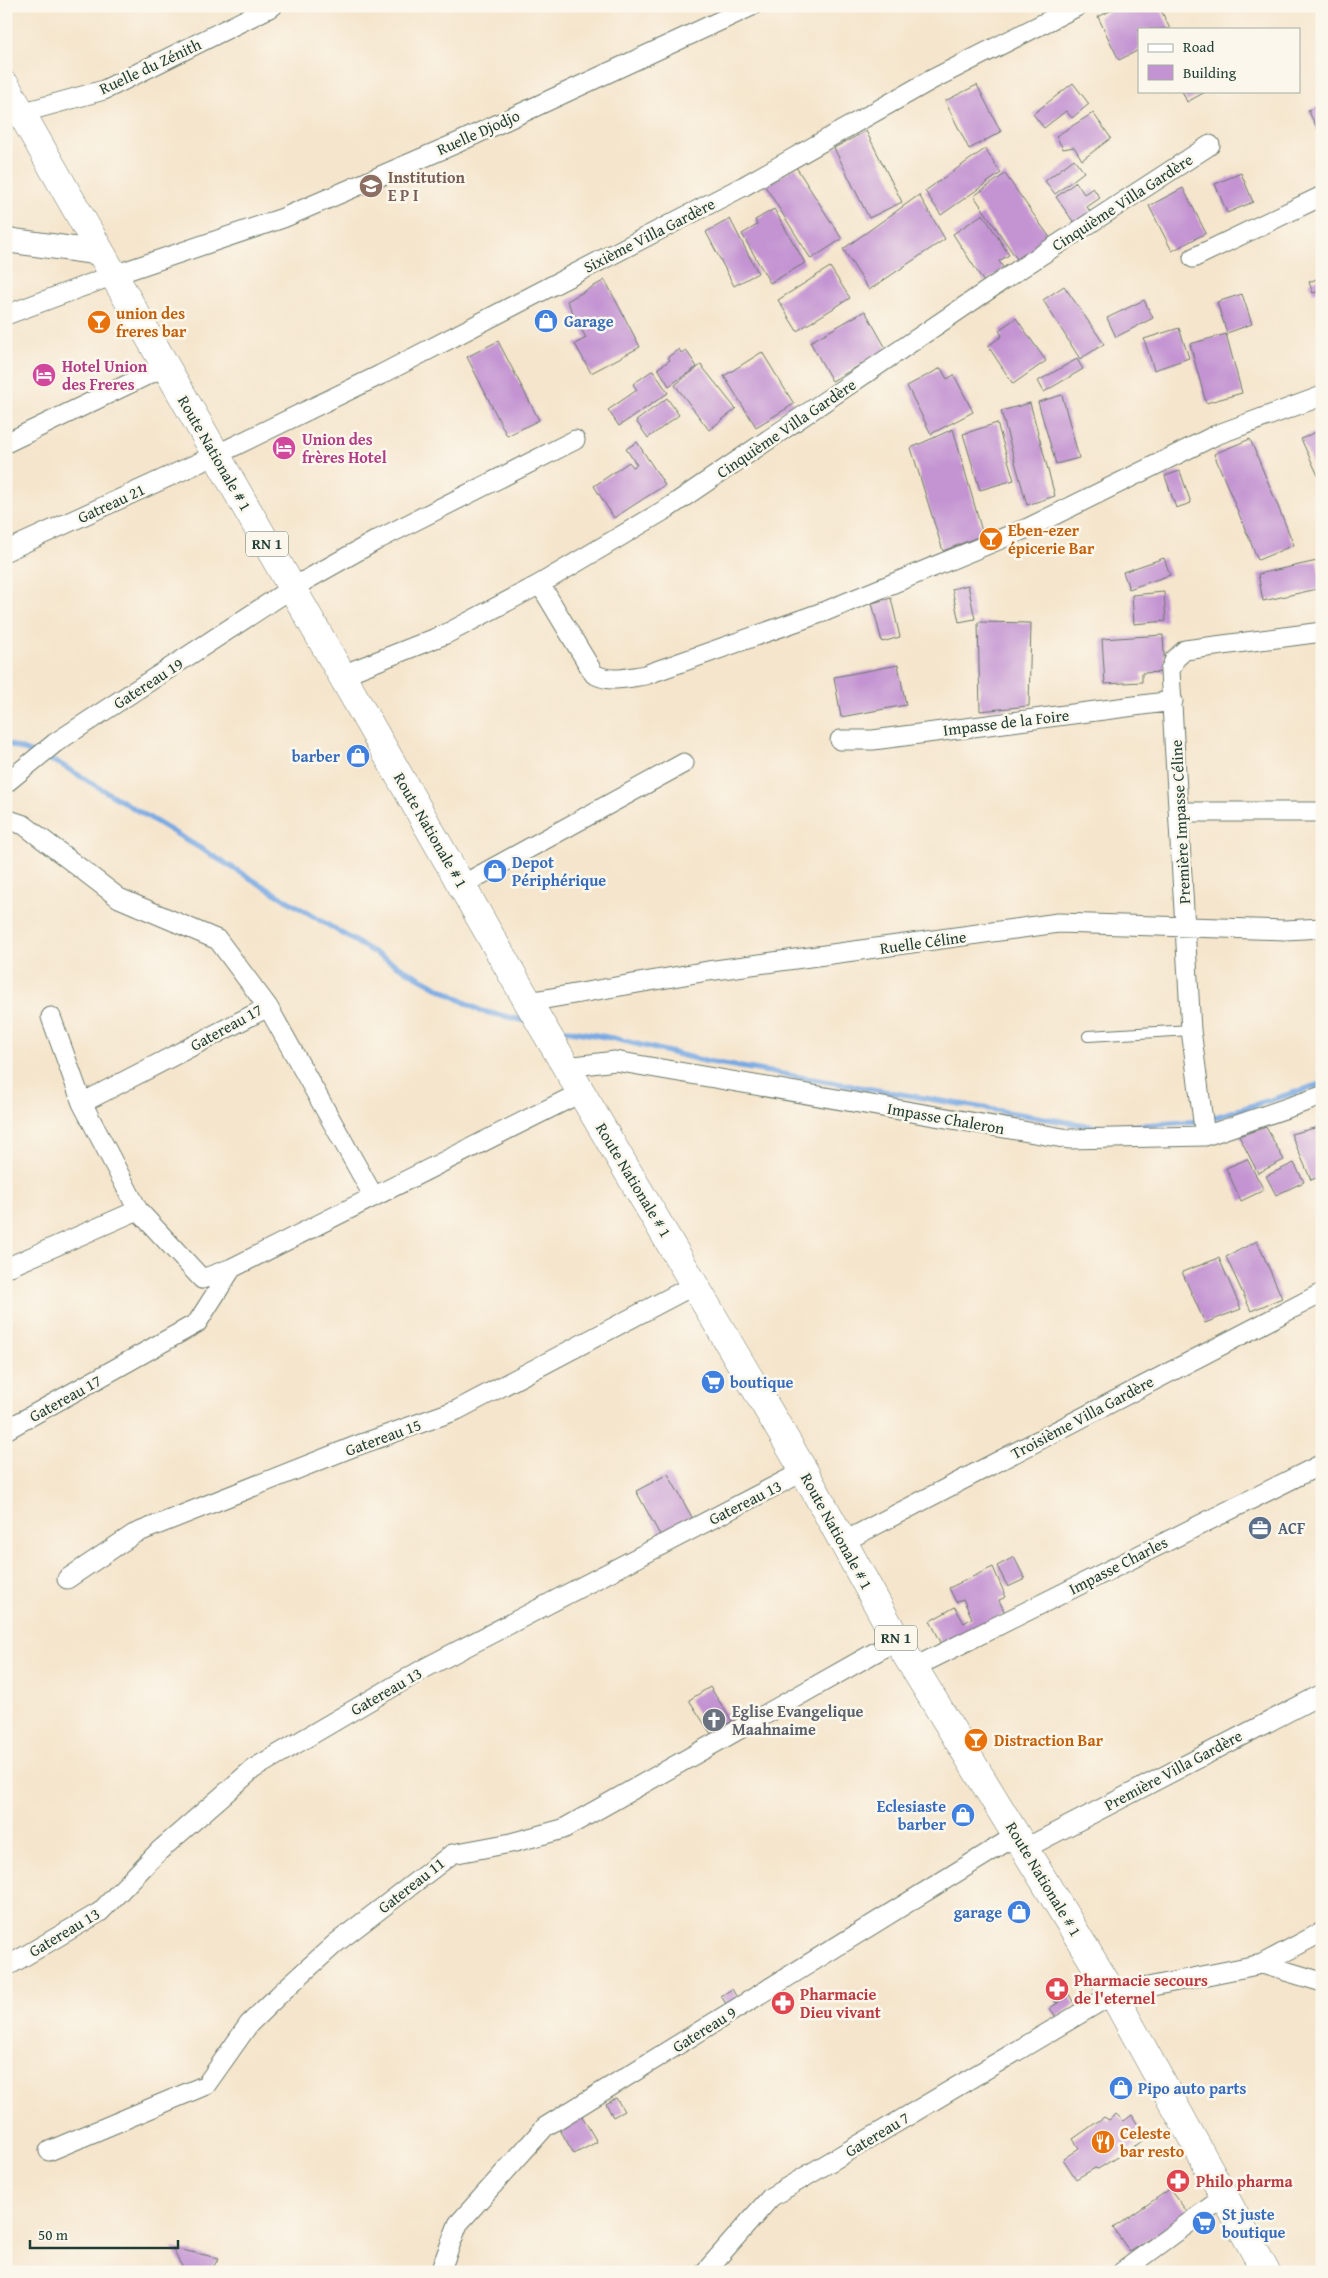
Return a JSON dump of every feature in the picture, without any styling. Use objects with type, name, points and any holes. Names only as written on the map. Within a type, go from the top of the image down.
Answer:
[{"type":"main road","name":"Route Nationale # 1","points":[[6,86],[528,1002],[696,1284],[804,1471],[897,1640],[1022,1841],[1113,1994],[1266,2272]]},
{"type":"street","name":"Ruelle du Zénith","points":[[21,113],[104,90],[273,6]]},
{"type":"street","name":"Ruelle Djodjo","points":[[6,316],[108,264],[292,214],[457,143],[752,6]]},
{"type":"street","name":"Sixième Villa Gardère","points":[[216,455],[380,375],[744,186],[931,80],[1078,6]]},
{"type":"street","name":"Cinquième Villa Gardère","points":[[342,675],[446,634],[540,584],[668,508],[992,288],[1210,145]]},
{"type":"street","points":[[1193,258],[1322,196]]},
{"type":"street","points":[[6,240],[108,264]]},
{"type":"street","points":[[6,443],[166,366]]},
{"type":"street","points":[[540,584],[594,674],[604,680],[645,675],[826,611],[1030,527],[1216,435],[1322,396]]},
{"type":"street","name":"Gatereau 19","points":[[12,778],[55,743],[292,588],[377,540],[575,440]]},
{"type":"street","name":"Gatreau 21","points":[[6,551],[216,455]]},
{"type":"street","name":"Première Impasse Céline","points":[[1205,1136],[1191,1030],[1180,812],[1170,671],[1175,659],[1185,650],[1322,632]]},
{"type":"street","name":"Impasse de la Foire","points":[[840,740],[873,740],[1173,701]]},
{"type":"street","points":[[462,885],[684,763]]},
{"type":"street","points":[[1180,812],[1322,812]]},
{"type":"street","name":"Gatereau 17","points":[[6,819],[24,825],[119,898],[218,940],[268,1007],[82,1103]]},
{"type":"street","name":"Ruelle Céline","points":[[528,1002],[708,972],[1058,923],[1186,925],[1285,930],[1322,928]]},
{"type":"street","points":[[268,1007],[374,1197]]},
{"type":"street","points":[[51,1017],[82,1103],[138,1210],[202,1278],[232,1268],[582,1092]]},
{"type":"street","name":"Impasse Chaleron","points":[[567,1067],[615,1061],[1069,1139],[1205,1136],[1322,1096]]},
{"type":"street","points":[[6,1268],[138,1210]]},
{"type":"street","name":"Gatereau 17","points":[[6,1430],[197,1323],[232,1268]]},
{"type":"street","name":"Gatereau 15","points":[[67,1578],[134,1534],[353,1447],[457,1410],[696,1284]]},
{"type":"street","name":"Troisième Villa Gardère","points":[[844,1542],[1322,1293]]},
{"type":"street","name":"Impasse Charles","points":[[915,1667],[1322,1464]]},
{"type":"street","name":"Gatereau 13","points":[[6,1967],[100,1912],[159,1852],[253,1769],[425,1668],[804,1471]]},
{"type":"street","name":"Gatereau 11","points":[[50,2151],[206,2084],[248,2024],[285,1989],[336,1943],[452,1854],[511,1843],[563,1829],[897,1640]]},
{"type":"street","name":"Première Villa Gardère","points":[[1022,1841],[1322,1694]]},
{"type":"street","name":"Gatereau 9","points":[[440,2272],[458,2224],[545,2127],[1022,1841]]},
{"type":"street","points":[[1262,1964],[1322,1932]]},
{"type":"street","points":[[1262,1964],[1322,1982]]},
{"type":"street","name":"Gatereau 7","points":[[705,2272],[771,2196],[1113,1994],[1262,1964]]},
{"type":"street","points":[[1122,2272],[1224,2197]]},
{"type":"lane","points":[[1088,1036],[1191,1030]]},
{"type":"building","points":[[1120,6],[1159,6],[1170,28],[1138,28],[1138,50],[1119,60],[1098,17]]},
{"type":"building","points":[[1073,83],[1089,104],[1072,118],[1066,111],[1044,128],[1033,114]]},
{"type":"building","points":[[977,85],[1001,132],[969,149],[945,101]]},
{"type":"building","points":[[1182,92],[1205,92],[1187,102]]},
{"type":"building","points":[[1322,105],[1322,138],[1308,110]]},
{"type":"building","points":[[1093,113],[1111,138],[1082,160],[1074,147],[1063,149],[1056,136]]},
{"type":"building","points":[[866,131],[902,202],[869,218],[834,148]]},
{"type":"building","points":[[985,149],[1001,173],[941,215],[925,191]]},
{"type":"building","points":[[1074,159],[1084,172],[1055,194],[1045,181]]},
{"type":"building","points":[[796,167],[842,239],[811,259],[765,186]]},
{"type":"building","points":[[1241,173],[1253,202],[1227,213],[1215,184]]},
{"type":"building","points":[[1005,174],[1053,242],[1021,265],[974,196]]},
{"type":"building","points":[[1076,182],[1084,194],[1093,188],[1100,198],[1087,207],[1093,216],[1077,227],[1056,197]]},
{"type":"building","points":[[1183,188],[1206,233],[1172,251],[1149,206]]},
{"type":"building","points":[[919,195],[945,239],[869,290],[843,249]]},
{"type":"building","points":[[774,209],[805,263],[770,283],[742,234],[757,225],[755,220]]},
{"type":"building","points":[[983,214],[1009,255],[999,261],[1004,269],[984,282],[953,234]]},
{"type":"building","points":[[730,219],[758,273],[734,286],[706,232]]},
{"type":"building","points":[[830,267],[850,298],[797,331],[778,300]]},
{"type":"building","points":[[1322,277],[1321,298],[1319,291],[1313,293],[1309,282]]},
{"type":"building","points":[[605,280],[640,347],[591,373],[575,344],[586,338],[567,301]]},
{"type":"building","points":[[1064,286],[1104,344],[1080,359],[1043,300]]},
{"type":"building","points":[[1242,294],[1252,324],[1227,333],[1217,302]]},
{"type":"building","points":[[1144,300],[1153,318],[1116,337],[1107,318]]},
{"type":"building","points":[[865,311],[887,350],[832,381],[810,342]]},
{"type":"building","points":[[1016,318],[1046,361],[1013,384],[988,346],[1002,336],[999,330]]},
{"type":"building","points":[[1179,328],[1189,358],[1154,370],[1144,339]]},
{"type":"building","points":[[1226,334],[1242,393],[1206,403],[1190,344]]},
{"type":"building","points":[[498,341],[539,420],[507,436],[467,357]]},
{"type":"building","points":[[679,349],[681,353],[686,350],[697,367],[669,386],[658,368],[670,360],[668,357]]},
{"type":"building","points":[[762,352],[794,404],[756,427],[724,376]]},
{"type":"building","points":[[1077,359],[1083,369],[1044,392],[1038,381]]},
{"type":"building","points":[[701,365],[736,409],[709,430],[675,385]]},
{"type":"building","points":[[941,368],[947,379],[954,375],[973,412],[931,434],[907,386]]},
{"type":"building","points":[[653,370],[668,393],[619,426],[608,410],[637,390],[633,384]]},
{"type":"building","points":[[1062,395],[1079,458],[1056,464],[1038,402]]},
{"type":"building","points":[[667,398],[679,415],[648,438],[636,421]]},
{"type":"building","points":[[1030,403],[1055,496],[1027,505],[1001,411]]},
{"type":"building","points":[[997,423],[1014,480],[980,490],[963,434]]},
{"type":"building","points":[[953,429],[983,535],[943,551],[911,448]]},
{"type":"building","points":[[1322,429],[1322,484],[1301,439]]},
{"type":"building","points":[[1250,439],[1294,545],[1258,560],[1214,454]]},
{"type":"building","points":[[637,442],[665,485],[614,518],[594,486],[629,462],[633,467],[637,465],[626,449]]},
{"type":"building","points":[[1180,471],[1191,503],[1176,508],[1165,476]]},
{"type":"building","points":[[1164,558],[1170,575],[1129,589],[1123,572]]},
{"type":"building","points":[[1317,561],[1322,588],[1263,601],[1258,574]]},
{"type":"building","points":[[968,585],[975,619],[959,622],[952,589]]},
{"type":"building","points":[[1164,592],[1166,621],[1134,624],[1132,595]]},
{"type":"building","points":[[891,598],[900,637],[882,642],[872,603]]},
{"type":"building","points":[[978,622],[1031,623],[1029,706],[980,711]]},
{"type":"building","points":[[1163,635],[1165,672],[1142,673],[1142,682],[1105,684],[1102,639]]},
{"type":"building","points":[[898,665],[906,705],[841,717],[834,677]]},
{"type":"building","points":[[1322,1126],[1322,1176],[1311,1180],[1291,1134]]},
{"type":"building","points":[[1266,1127],[1284,1160],[1258,1173],[1239,1136]]},
{"type":"building","points":[[1247,1159],[1264,1190],[1241,1201],[1226,1168]]},
{"type":"building","points":[[1294,1163],[1304,1182],[1276,1195],[1266,1176]]},
{"type":"building","points":[[1257,1241],[1282,1298],[1251,1311],[1226,1257]]},
{"type":"building","points":[[1219,1258],[1241,1309],[1205,1323],[1182,1272]]},
{"type":"building","points":[[668,1474],[693,1519],[660,1535],[636,1491]]},
{"type":"building","points":[[1014,1557],[1025,1579],[1008,1587],[997,1566]]},
{"type":"building","points":[[993,1567],[1006,1597],[999,1600],[1005,1613],[944,1648],[930,1621],[955,1607],[964,1623],[972,1618],[963,1599],[956,1602],[949,1588]]},
{"type":"building","points":[[710,1687],[732,1721],[711,1734],[689,1700]]},
{"type":"building","points":[[1060,1977],[1067,1990],[1053,1996],[1047,1983]]},
{"type":"building","points":[[732,1989],[739,2001],[728,2007],[721,1996]]},
{"type":"building","points":[[1067,1991],[1075,2005],[1056,2017],[1050,2008],[1067,1997],[1056,2003],[1054,1997]]},
{"type":"building","points":[[784,1994],[791,2005],[782,2010],[774,2001]]},
{"type":"building","points":[[616,2098],[624,2111],[613,2117],[606,2104]]},
{"type":"building","points":[[1116,2114],[1124,2121],[1132,2115],[1146,2139],[1098,2169],[1095,2168],[1076,2179],[1063,2159],[1079,2148],[1073,2139],[1104,2117],[1109,2120]]},
{"type":"building","points":[[582,2116],[597,2142],[574,2154],[559,2128]]},
{"type":"building","points":[[1182,2176],[1187,2186],[1175,2191],[1168,2183]]},
{"type":"building","points":[[1170,2189],[1188,2213],[1130,2252],[1113,2228]]},
{"type":"building","points":[[172,2248],[219,2258],[210,2272],[185,2272]]},
{"type":"waterway","points":[[6,743],[60,764],[378,955],[481,1011],[527,1021]]},
{"type":"waterway","points":[[566,1030],[612,1038],[705,1061],[1102,1128],[1203,1121],[1322,1084]]},
{"type":"place","name":"Institution E P I","points":[[371,186]]},
{"type":"place","name":"Garage","points":[[546,321]]},
{"type":"place","name":"union des freres bar","points":[[99,322]]},
{"type":"place","name":"Hotel Union des Freres","points":[[44,375]]},
{"type":"place","name":"Union des frères Hotel","points":[[284,448]]},
{"type":"place","name":"Eben-ezer épicerie Bar","points":[[991,539]]},
{"type":"place","name":"barber","points":[[358,756]]},
{"type":"place","name":"Depot Périphérique","points":[[495,871]]},
{"type":"place","name":"boutique","points":[[713,1382]]},
{"type":"place","name":"ACF","points":[[1260,1528]]},
{"type":"place","name":"Eglise Evangelique Maahnaime","points":[[714,1720]]},
{"type":"place","name":"Distraction Bar","points":[[976,1740]]},
{"type":"place","name":"Eclesiaste barber","points":[[963,1815]]},
{"type":"place","name":"garage","points":[[1019,1912]]},
{"type":"place","name":"Pharmacie secours de l'eternel","points":[[1057,1989]]},
{"type":"place","name":"Pharmacie Dieu vivant","points":[[783,2003]]},
{"type":"place","name":"Pipo auto parts","points":[[1121,2088]]},
{"type":"place","name":"Celeste bar resto","points":[[1103,2142]]},
{"type":"place","name":"Philo pharma","points":[[1178,2181]]},
{"type":"place","name":"St juste boutique","points":[[1204,2223]]}]
